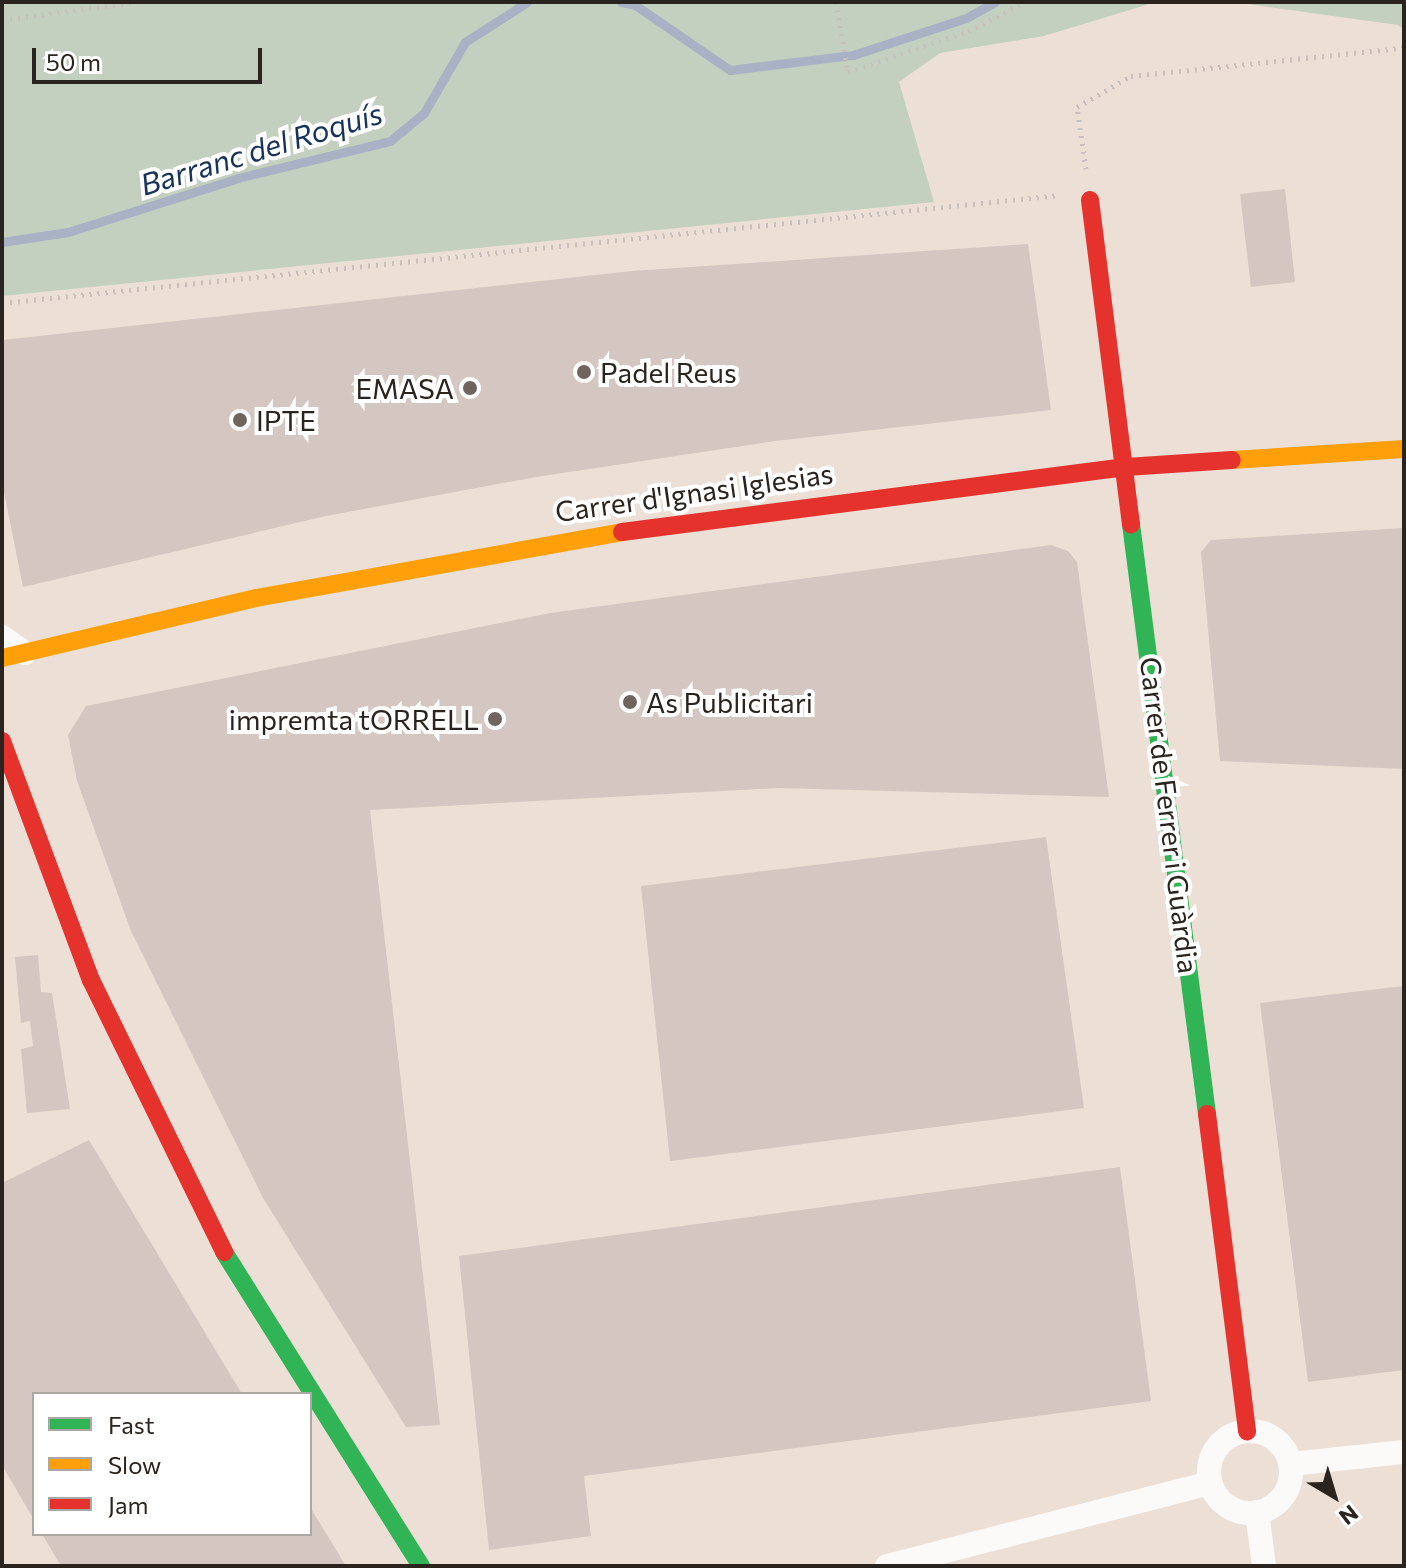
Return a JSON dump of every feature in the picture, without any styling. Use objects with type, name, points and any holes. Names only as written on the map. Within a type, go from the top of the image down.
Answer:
[{"type":"street","name":"Carrer de Ferrer i Guàrdia","points":[[1090,200],[1247,1431]]},
{"type":"street","name":"Carrer d'Ignasi Iglesias","points":[[14,655],[256,598],[543,543],[839,499],[1126,467],[1404,449]]},
{"type":"street","points":[[2,637],[14,655]]},
{"type":"street","points":[[2,741],[91,980],[225,1255],[310,1392]]},
{"type":"street","points":[[312,1396],[396,1532],[421,1566]]},
{"type":"street","points":[[1247,1431],[1275,1439],[1291,1464],[1286,1493],[1257,1512],[1228,1506],[1211,1483],[1209,1465],[1217,1449],[1247,1431]]},
{"type":"street","points":[[1291,1464],[1404,1452]]},
{"type":"street","points":[[887,1566],[1211,1483]]},
{"type":"street","points":[[1257,1512],[1264,1566]]},
{"type":"street","points":[[396,1532],[409,1566]]},
{"type":"path","points":[[2,20],[136,2]]},
{"type":"path","points":[[836,2],[848,72],[968,31],[1025,2]]},
{"type":"path","points":[[2,303],[1060,195],[1090,200],[1077,107],[1131,76],[1404,48]]},
{"type":"green space","points":[[2,2],[1156,2],[1044,36],[940,53],[899,82],[934,202],[2,296]]},
{"type":"green space","points":[[1233,2],[1404,2],[1404,29],[1398,25]]},
{"type":"building","points":[[1285,189],[1295,282],[1251,287],[1240,194]]},
{"type":"building","points":[[1028,244],[1051,410],[775,441],[536,477],[326,516],[23,587],[2,482],[2,340],[632,271]]},
{"type":"building","points":[[1404,528],[1404,769],[1220,761],[1201,552],[1211,540]]},
{"type":"building","points":[[1051,545],[1068,551],[1077,562],[1109,797],[779,788],[370,810],[440,1425],[406,1427],[263,1198],[131,931],[77,781],[68,735],[86,706],[550,613]]},
{"type":"building","points":[[1046,837],[1084,1108],[670,1161],[641,886]]},
{"type":"building","points":[[38,955],[41,992],[52,993],[70,1109],[27,1113],[21,1049],[33,1046],[30,1021],[21,1023],[15,957]]},
{"type":"building","points":[[1404,986],[1404,1370],[1308,1382],[1260,1003]]},
{"type":"building","points":[[89,1140],[241,1392],[32,1392],[32,1517],[2,1465],[2,1183]]},
{"type":"building","points":[[1120,1167],[1151,1401],[584,1476],[591,1536],[489,1550],[459,1256]]},
{"type":"building","points":[[312,1510],[346,1566],[61,1566],[43,1536],[312,1536]]},
{"type":"waterway","name":"Barranc del Roquís","points":[[2,242],[68,232],[238,178],[390,141],[424,113],[465,42],[527,2]]},
{"type":"waterway","name":"Barranc del Roquís","points":[[621,2],[635,5],[730,70],[853,55],[966,18],[995,2]]},
{"type":"traffic: fast","points":[[1131,524],[1207,1114]]},
{"type":"traffic: fast","points":[[224,1252],[312,1392]]},
{"type":"traffic: fast","points":[[312,1392],[421,1566]]},
{"type":"traffic: slow","points":[[1232,460],[1404,449]]},
{"type":"traffic: slow","points":[[2,658],[256,598],[622,532]]},
{"type":"traffic: jam","points":[[1090,200],[1131,524]]},
{"type":"traffic: jam","points":[[622,532],[1126,467],[1232,460]]},
{"type":"traffic: jam","points":[[2,741],[91,980],[224,1252]]},
{"type":"traffic: jam","points":[[1207,1114],[1247,1431]]},
{"type":"place","name":"Padel Reus","points":[[584,372]]},
{"type":"place","name":"EMASA","points":[[470,388]]},
{"type":"place","name":"IPTE","points":[[240,420]]},
{"type":"place","name":"As Publicitari","points":[[630,702]]},
{"type":"place","name":"impremta tORRELL","points":[[495,719]]}]
